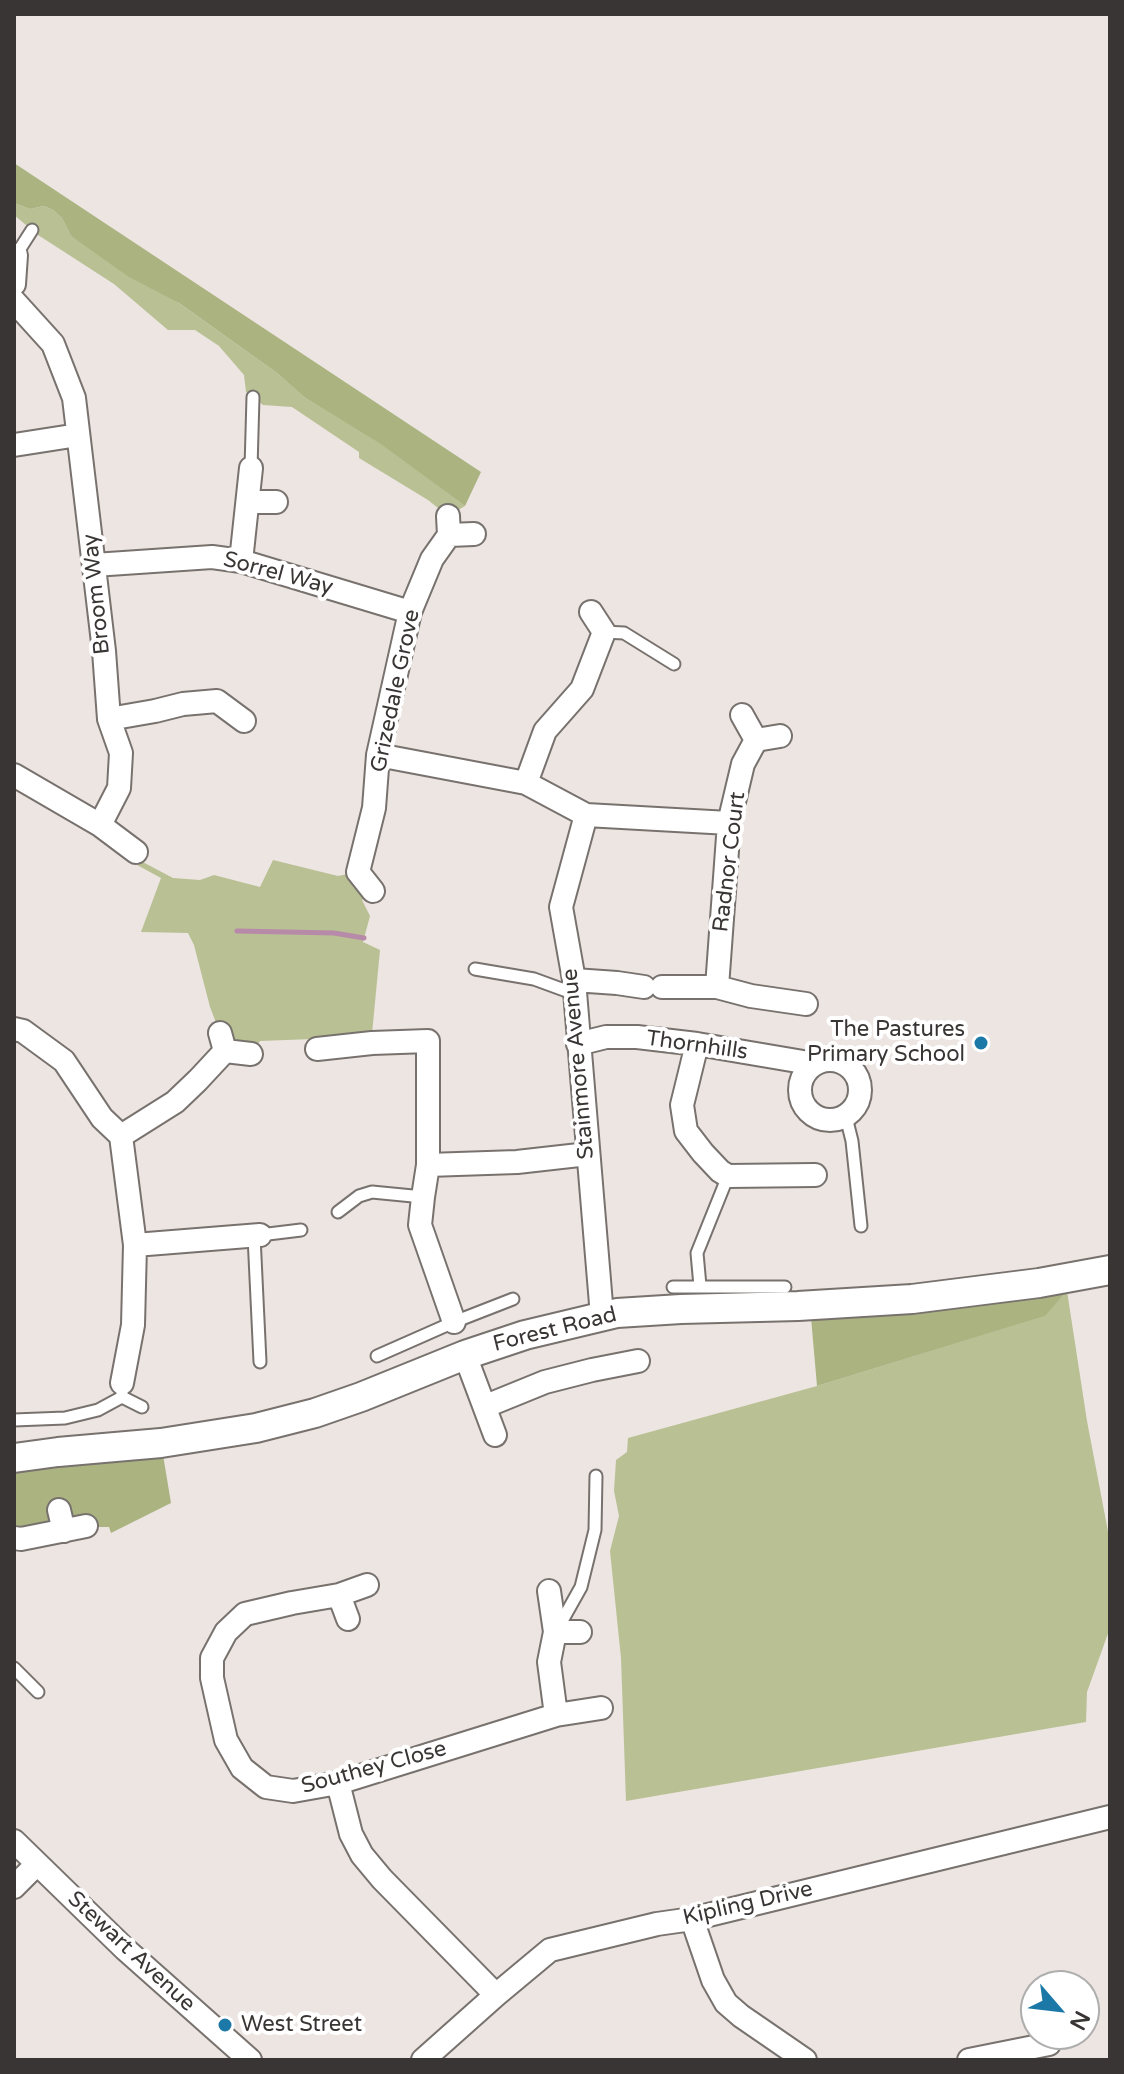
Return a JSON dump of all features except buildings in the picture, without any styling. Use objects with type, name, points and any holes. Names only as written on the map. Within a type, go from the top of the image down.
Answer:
[{"type":"street","points":[[14,284],[16,255]]},
{"type":"street","name":"Broom Way","points":[[14,301],[53,344],[74,398],[109,719],[121,753],[119,788],[100,825]]},
{"type":"street","points":[[14,445],[78,435]]},
{"type":"street","points":[[241,561],[251,468]]},
{"type":"street","points":[[248,502],[276,502]]},
{"type":"street","name":"Grizedale Grove","points":[[373,891],[348,874],[374,808],[378,755],[410,612],[449,526],[474,534]]},
{"type":"street","name":"Sorrel Way","points":[[94,565],[212,557],[241,561],[410,612]]},
{"type":"street","points":[[526,783],[545,731],[582,689],[604,632],[591,612]]},
{"type":"street","points":[[109,719],[183,704],[217,701],[244,721]]},
{"type":"street","points":[[742,715],[756,740],[780,736]]},
{"type":"street","name":"Radnor Court","points":[[717,987],[729,823],[743,764],[756,740]]},
{"type":"street","points":[[378,755],[526,783],[586,815],[729,823]]},
{"type":"street","points":[[14,775],[100,825],[136,852]]},
{"type":"street","name":"Stainmore Avenue","points":[[586,815],[561,907],[574,987],[602,1316]]},
{"type":"street","points":[[574,987],[617,983],[653,987],[717,987],[751,996],[806,1004]]},
{"type":"street","points":[[14,1029],[23,1031],[64,1061],[102,1118],[121,1136],[135,1245],[133,1325],[122,1390]]},
{"type":"street","name":"Thornhills","points":[[578,1044],[606,1037],[637,1037],[815,1064],[838,1060],[857,1074],[861,1086],[855,1109],[846,1117]]},
{"type":"street","points":[[317,1049],[428,1041],[428,1165],[420,1225],[454,1322]]},
{"type":"street","points":[[121,1136],[175,1102],[223,1042],[251,1054]]},
{"type":"street","points":[[697,1044],[682,1105],[686,1131],[720,1171],[728,1176],[815,1175]]},
{"type":"street","points":[[815,1064],[801,1082],[800,1094],[804,1106],[812,1115],[823,1120],[835,1121],[846,1117]]},
{"type":"street","points":[[428,1165],[517,1162],[588,1154]]},
{"type":"street","points":[[135,1245],[257,1235]]},
{"type":"street","name":"Forest Road","points":[[14,1458],[161,1443],[256,1428],[315,1413],[525,1335],[617,1313],[912,1299],[1039,1283],[1110,1270]]},
{"type":"street","points":[[465,1355],[495,1435]]},
{"type":"street","points":[[486,1406],[545,1382],[638,1361]]},
{"type":"street","points":[[14,1538],[21,1539],[70,1522]]},
{"type":"street","name":"Southey Close","points":[[367,1585],[339,1595],[245,1614],[226,1632],[212,1658],[212,1678],[226,1740],[242,1768],[266,1787],[293,1791],[338,1783],[556,1715],[601,1708]]},
{"type":"street","points":[[549,1591],[555,1632],[549,1662],[556,1715]]},
{"type":"street","points":[[339,1595],[348,1619]]},
{"type":"street","points":[[555,1632],[580,1632]]},
{"type":"street","points":[[338,1783],[351,1834],[362,1855],[496,1995]]},
{"type":"street","name":"Kipling Drive","points":[[423,2060],[550,1950],[657,1924],[692,1919],[1110,1817]]},
{"type":"street","name":"Stewart Avenue","points":[[14,1841],[125,1949],[250,2060]]},
{"type":"street","points":[[14,1887],[37,1864]]},
{"type":"street","points":[[692,1919],[713,1980],[726,2003],[772,2052],[805,2060]]},
{"type":"street","points":[[969,2060],[1020,2050]]},
{"type":"lane","points":[[16,255],[32,230]]},
{"type":"lane","points":[[251,468],[253,397]]},
{"type":"lane","points":[[604,632],[624,633],[674,664]]},
{"type":"lane","points":[[475,969],[574,987]]},
{"type":"lane","points":[[846,1117],[852,1141],[861,1226]]},
{"type":"lane","points":[[700,1286],[697,1253],[728,1176]]},
{"type":"lane","points":[[338,1212],[359,1196],[372,1192],[423,1197]]},
{"type":"lane","points":[[260,1362],[257,1235],[301,1230]]},
{"type":"lane","points":[[673,1287],[785,1287]]},
{"type":"lane","points":[[377,1356],[513,1299]]},
{"type":"lane","points":[[14,1420],[65,1418],[98,1410],[122,1390],[142,1407]]},
{"type":"lane","points":[[555,1632],[581,1587],[595,1530],[596,1476]]},
{"type":"lane","points":[[14,1668],[38,1692]]},
{"type":"green space","points":[[14,163],[481,472],[465,506],[381,444],[304,397],[277,373],[179,303],[129,277],[71,236],[62,218],[53,210],[44,206],[30,209],[14,203]]},
{"type":"green space","points":[[14,203],[30,209],[44,206],[53,210],[62,218],[71,236],[176,301],[277,373],[304,397],[381,443],[465,506],[448,516],[428,500],[359,458],[359,452],[292,407],[263,405],[246,392],[244,375],[219,346],[195,330],[168,330],[114,284],[38,235],[14,215]]},
{"type":"green space","points":[[139,860],[173,878],[200,880],[214,875],[260,887],[273,860],[338,876],[358,872],[373,891],[362,900],[370,916],[363,942],[380,950],[372,1034],[260,1041],[251,1054],[220,1033],[188,933],[141,932],[161,878],[137,865]]},
{"type":"green space","points":[[1067,1291],[1110,1542],[1110,1628],[1087,1692],[1086,1722],[626,1801],[621,1658],[610,1551],[619,1516],[614,1491],[616,1460],[627,1452],[628,1438],[817,1386],[1044,1316]]},
{"type":"green space","points":[[1067,1291],[1045,1316],[817,1386],[810,1306]]},
{"type":"green space","points":[[161,1443],[171,1503],[111,1533],[109,1527],[84,1527],[14,1538],[14,1458]]},
{"type":"waterway","points":[[237,931],[334,933],[364,938]]},
{"type":"place","name":"The Pastures Primary School","points":[[981,1043]]},
{"type":"place","name":"West Street","points":[[225,2025]]}]
